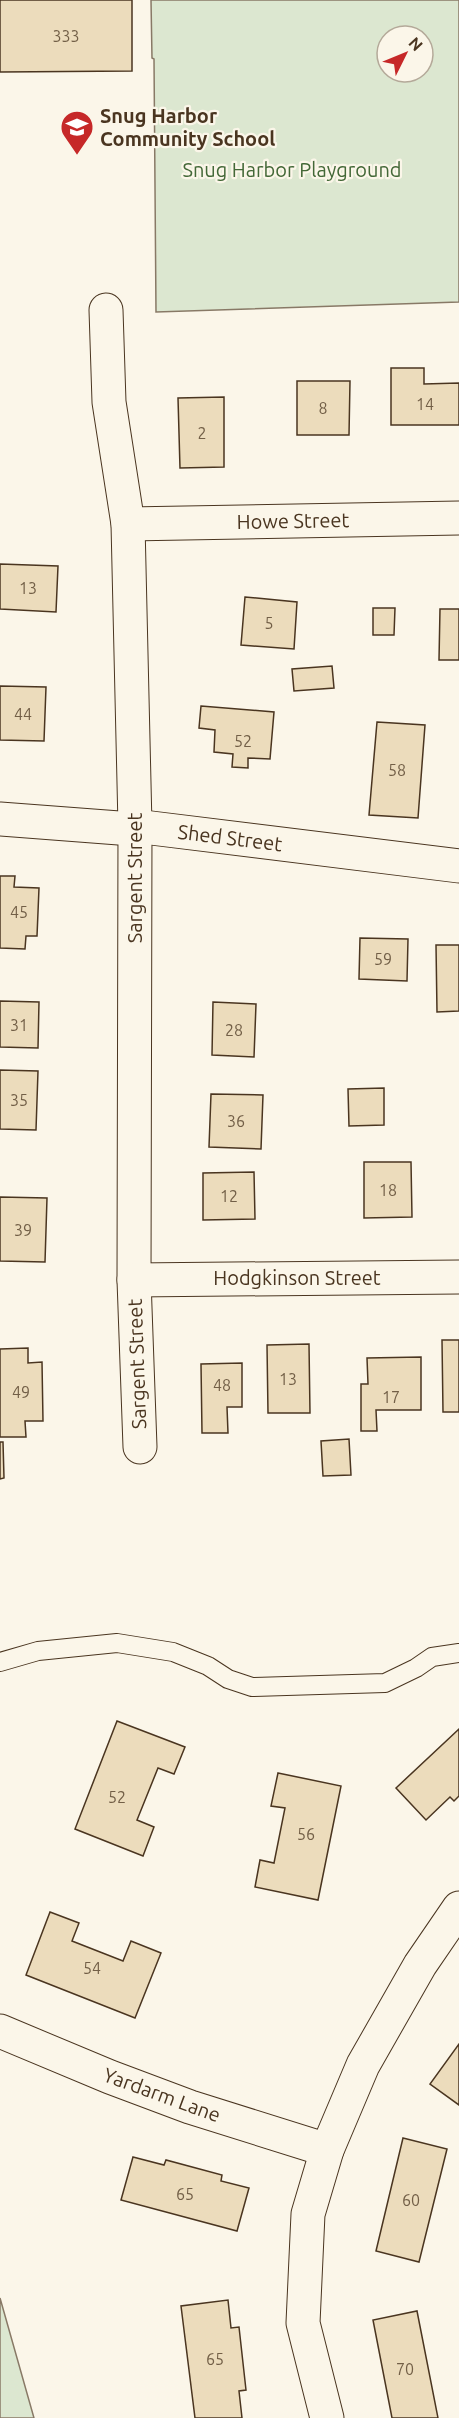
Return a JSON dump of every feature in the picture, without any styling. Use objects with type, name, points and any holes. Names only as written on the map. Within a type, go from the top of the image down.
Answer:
[{"type":"street","name":"Sargent Street","points":[[106,310],[109,402],[128,524],[135,826],[134,1280],[140,1447]]},
{"type":"street","name":"Howe Street","points":[[128,524],[459,518]]},
{"type":"street","name":"Shed Street","points":[[0,819],[119,828],[135,826],[459,866]]},
{"type":"street","name":"Hodgkinson Street","points":[[134,1280],[459,1277]]},
{"type":"street","points":[[327,2418],[303,2323],[308,2214],[327,2150],[363,2065],[420,1965],[459,1908]]},
{"type":"street","name":"Yardarm Lane","points":[[0,2031],[110,2078],[190,2107],[327,2150]]},
{"type":"lane","points":[[0,1662],[38,1652],[117,1643],[173,1652],[208,1666],[228,1679],[252,1687],[385,1683],[417,1668],[432,1657],[459,1653]]},
{"type":"green space","name":"Snug Harbor Playground","points":[[151,0],[459,0],[459,302],[156,312],[154,59],[152,58]]},
{"type":"green space","points":[[0,2298],[34,2418],[0,2418]]},
{"type":"building","points":[[0,0],[132,0],[132,71],[0,72]]},
{"type":"building","points":[[391,368],[424,368],[424,384],[459,383],[459,425],[391,425]]},
{"type":"building","points":[[297,381],[350,381],[349,435],[297,435]]},
{"type":"building","points":[[224,397],[224,467],[180,468],[178,398]]},
{"type":"building","points":[[0,564],[58,566],[56,612],[0,609]]},
{"type":"building","points":[[245,597],[297,602],[294,649],[241,645]]},
{"type":"building","points":[[373,608],[395,608],[394,635],[373,635]]},
{"type":"building","points":[[440,609],[459,609],[459,660],[439,660]]},
{"type":"building","points":[[332,666],[334,688],[294,691],[292,669]]},
{"type":"building","points":[[0,686],[46,687],[44,741],[0,740]]},
{"type":"building","points":[[201,706],[274,712],[270,759],[248,758],[248,768],[232,767],[233,754],[214,752],[215,730],[199,728]]},
{"type":"building","points":[[377,722],[425,725],[418,818],[369,815]]},
{"type":"building","points":[[0,876],[15,876],[14,887],[39,888],[37,936],[26,936],[25,949],[0,948]]},
{"type":"building","points":[[360,938],[408,939],[407,981],[359,979]]},
{"type":"building","points":[[436,945],[459,945],[459,1011],[437,1012]]},
{"type":"building","points":[[0,1001],[39,1002],[38,1048],[0,1047]]},
{"type":"building","points":[[213,1002],[256,1004],[254,1057],[212,1055]]},
{"type":"building","points":[[0,1070],[38,1071],[36,1130],[0,1129]]},
{"type":"building","points":[[384,1088],[384,1125],[349,1126],[348,1089]]},
{"type":"building","points":[[211,1094],[263,1095],[261,1149],[209,1147]]},
{"type":"building","points":[[364,1162],[411,1162],[412,1217],[364,1218]]},
{"type":"building","points":[[254,1172],[255,1219],[203,1220],[203,1173]]},
{"type":"building","points":[[0,1197],[47,1198],[45,1262],[0,1261]]},
{"type":"building","points":[[442,1340],[459,1340],[459,1412],[443,1412]]},
{"type":"building","points":[[309,1344],[310,1413],[268,1413],[267,1345]]},
{"type":"building","points":[[28,1348],[28,1363],[42,1362],[43,1421],[25,1421],[26,1437],[0,1437],[0,1349]]},
{"type":"building","points":[[421,1357],[421,1410],[376,1410],[377,1431],[361,1431],[361,1384],[368,1384],[367,1358]]},
{"type":"building","points":[[242,1363],[242,1407],[227,1407],[228,1433],[202,1433],[201,1364]]},
{"type":"building","points":[[349,1439],[351,1475],[323,1476],[321,1441]]},
{"type":"building","points":[[0,1442],[3,1442],[4,1478],[0,1479]]},
{"type":"building","points":[[117,1721],[185,1747],[174,1774],[158,1768],[137,1820],[154,1827],[143,1856],[75,1829]]},
{"type":"building","points":[[459,1729],[459,1796],[454,1801],[450,1797],[426,1820],[396,1788]]},
{"type":"building","points":[[278,1773],[341,1786],[318,1900],[255,1887],[260,1860],[274,1863],[285,1808],[271,1806]]},
{"type":"building","points":[[50,1912],[79,1923],[72,1941],[123,1961],[131,1941],[161,1953],[135,2018],[26,1975]]},
{"type":"building","points":[[459,2044],[459,2105],[430,2084]]},
{"type":"building","points":[[403,2138],[447,2149],[419,2262],[376,2251]]},
{"type":"building","points":[[133,2157],[164,2165],[166,2160],[222,2175],[221,2181],[249,2188],[237,2231],[121,2200]]},
{"type":"building","points":[[228,2300],[231,2328],[239,2327],[246,2390],[239,2391],[242,2418],[195,2418],[181,2306]]},
{"type":"building","points":[[417,2311],[438,2418],[392,2418],[373,2320]]},
{"type":"place","name":"Snug Harbor Community School","points":[[77,156]]}]
